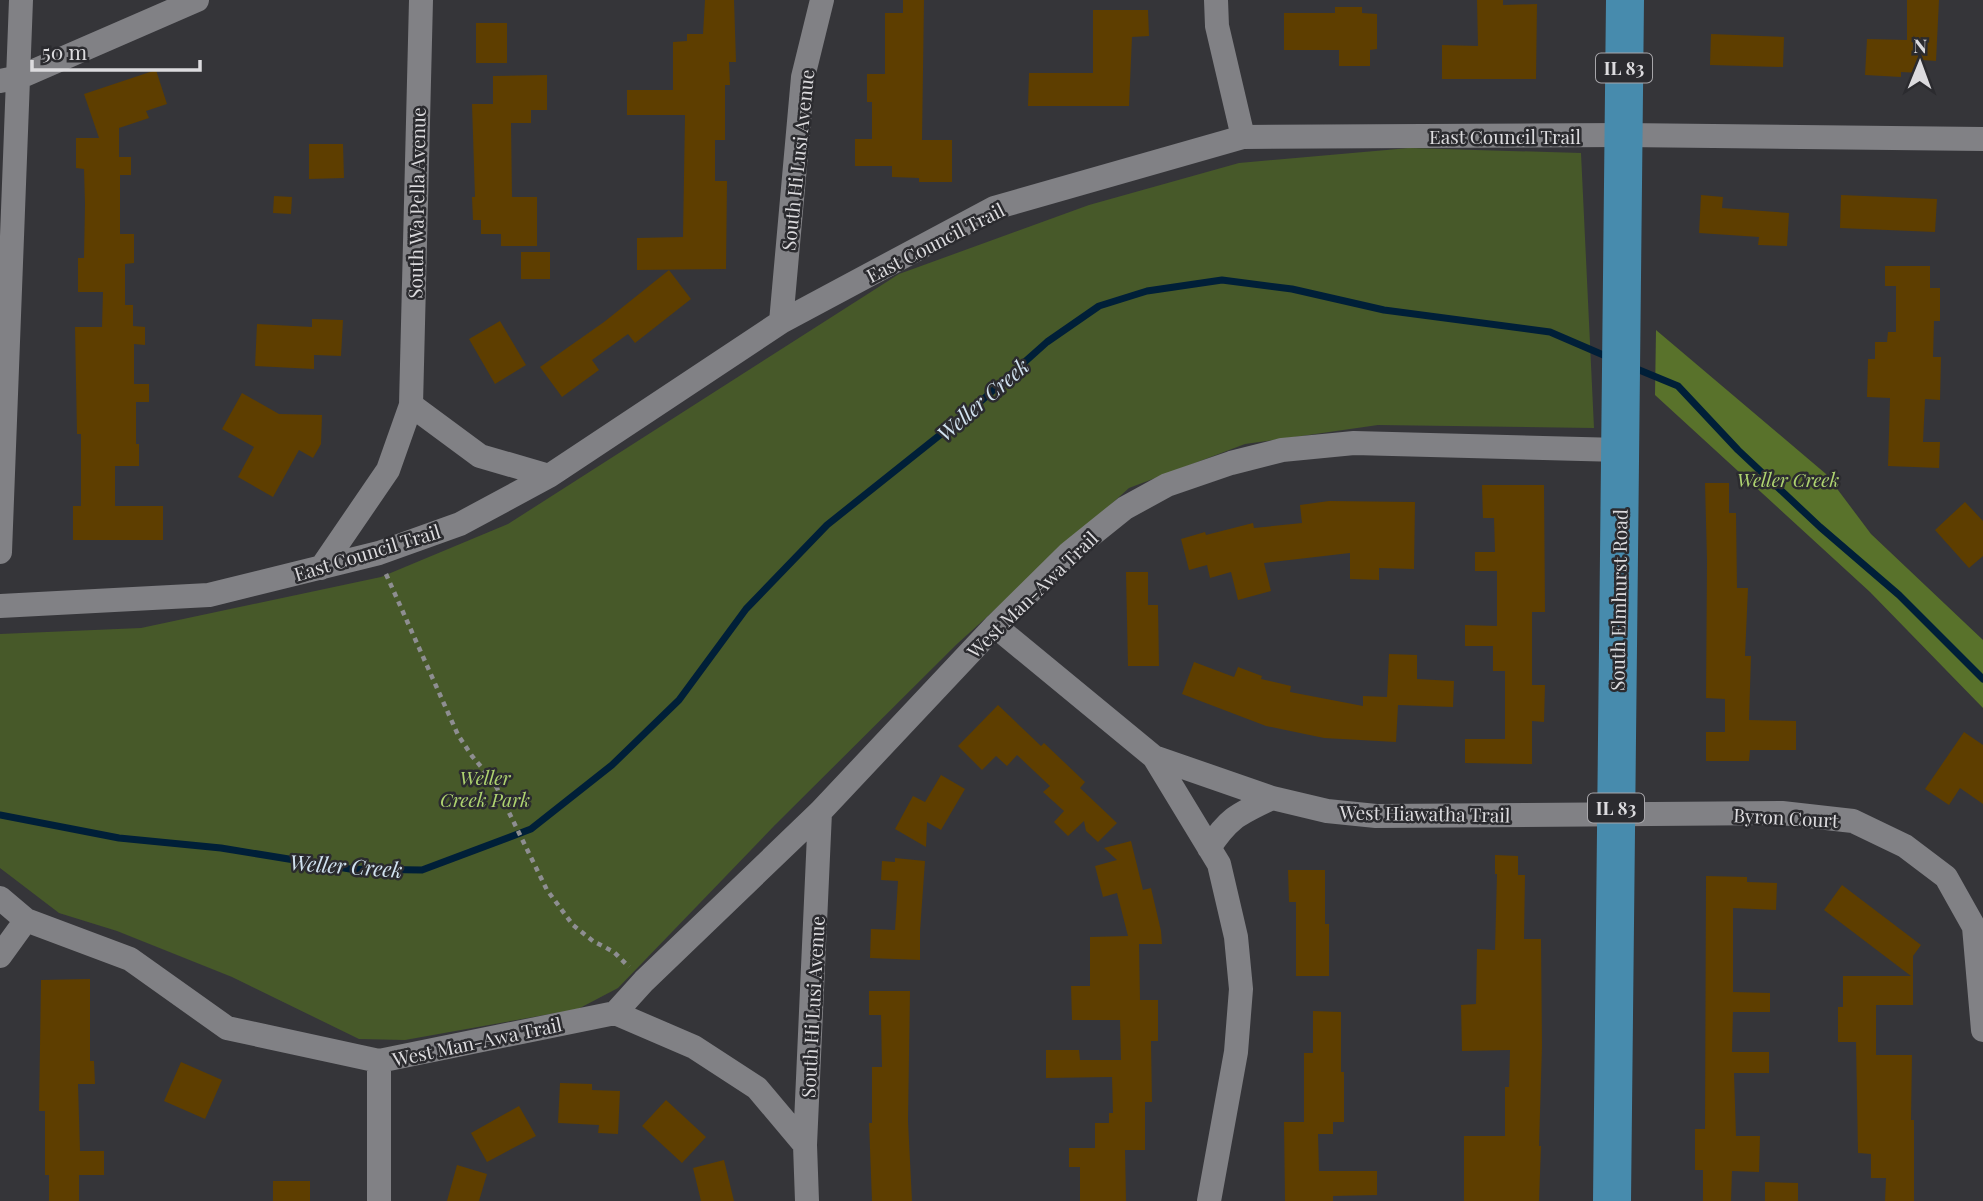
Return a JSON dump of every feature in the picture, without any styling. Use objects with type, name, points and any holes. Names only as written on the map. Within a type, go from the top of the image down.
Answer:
[{"type":"main road","name":"South Elmhurst Road","points":[[1612,1201],[1625,0]]},
{"type":"street","points":[[0,552],[10,79],[21,0]]},
{"type":"street","points":[[10,79],[197,0]]},
{"type":"street","name":"South Wa Pella Avenue","points":[[321,568],[388,470],[411,405],[421,0]]},
{"type":"street","name":"South Hi Lusi Avenue","points":[[781,322],[803,77],[822,0]]},
{"type":"street","points":[[1216,0],[1217,26],[1243,137]]},
{"type":"street","name":"East Council Trail","points":[[0,606],[209,594],[379,553],[460,524],[549,476],[781,322],[994,208],[1243,137],[1624,135],[1983,139]]},
{"type":"street","points":[[411,405],[480,456],[549,476]]},
{"type":"street","name":"West Man-Awa Trail","points":[[0,898],[26,920],[130,959],[227,1028],[379,1061],[615,1013],[644,981],[820,812],[995,626],[1069,553],[1125,508],[1167,485],[1231,463],[1282,450],[1354,443],[1620,432]]},
{"type":"street","name":"West Hiawatha Trail","points":[[995,626],[1154,757],[1272,799],[1327,811],[1376,816],[1616,816]]},
{"type":"street","points":[[1154,757],[1219,864],[1236,937],[1241,989],[1237,1052],[1209,1201]]},
{"type":"street","points":[[1209,848],[1224,825],[1244,811],[1272,799]]},
{"type":"street","name":"South Hi Lusi Avenue","points":[[807,1201],[805,1145],[820,812]]},
{"type":"street","name":"Byron Court","points":[[1616,816],[1794,814],[1853,821],[1905,846],[1947,877],[1974,927],[1983,1030]]},
{"type":"street","points":[[0,956],[26,920]]},
{"type":"street","points":[[615,1013],[694,1047],[757,1088],[805,1145]]},
{"type":"street","points":[[379,1061],[379,1201]]},
{"type":"path","points":[[379,553],[389,583],[458,735],[501,794],[547,890],[573,925],[593,941],[614,952],[644,981]]},
{"type":"green space","name":"Weller Creek Park","points":[[1409,148],[1581,153],[1594,428],[1378,425],[1245,444],[1129,488],[957,644],[774,826],[618,988],[578,1009],[405,1040],[359,1039],[232,977],[117,931],[59,913],[0,868],[0,634],[141,628],[381,577],[508,524],[899,274],[1089,205],[1239,163]]},
{"type":"green space","name":"Weller Creek","points":[[1656,330],[1826,474],[1871,534],[1983,640],[1983,708],[1870,592],[1655,395]]},
{"type":"building","points":[[705,0],[734,0],[736,62],[729,62],[730,85],[725,85],[725,140],[715,140],[715,181],[727,181],[726,269],[637,270],[637,238],[683,237],[685,115],[627,115],[627,90],[673,90],[673,42],[687,41],[687,34],[703,34]]},
{"type":"building","points":[[903,0],[924,0],[922,140],[952,140],[952,182],[919,182],[919,178],[892,177],[892,166],[855,166],[855,139],[872,139],[872,102],[867,102],[867,74],[885,74],[885,13],[903,13]]},
{"type":"building","points":[[1477,0],[1503,0],[1503,5],[1537,4],[1536,79],[1442,79],[1442,45],[1478,46]]},
{"type":"building","points":[[1907,0],[1939,0],[1936,61],[1922,60],[1921,73],[1901,72],[1901,77],[1865,75],[1867,39],[1907,40]]},
{"type":"building","points":[[1335,7],[1362,7],[1362,13],[1377,14],[1377,49],[1370,50],[1370,66],[1339,66],[1339,50],[1284,50],[1284,13],[1335,13]]},
{"type":"building","points":[[1093,10],[1148,10],[1149,36],[1132,37],[1129,106],[1028,106],[1029,73],[1093,73]]},
{"type":"building","points":[[476,23],[507,23],[507,63],[476,63]]},
{"type":"building","points":[[1711,34],[1784,37],[1783,67],[1710,65]]},
{"type":"building","points":[[156,70],[167,104],[146,111],[149,118],[119,128],[119,157],[131,157],[131,175],[120,175],[120,234],[134,234],[134,263],[125,264],[125,305],[133,305],[133,326],[145,327],[145,345],[134,344],[134,384],[149,384],[149,402],[136,402],[139,466],[115,466],[115,506],[163,506],[163,540],[73,540],[73,506],[81,506],[81,434],[77,434],[75,327],[102,327],[103,292],[78,292],[78,258],[84,258],[85,204],[84,169],[76,168],[76,138],[99,138],[84,94]]},
{"type":"building","points":[[547,75],[547,110],[531,110],[531,123],[511,123],[512,197],[537,197],[537,246],[501,246],[501,234],[481,234],[481,220],[473,220],[472,197],[475,197],[472,104],[493,104],[493,76]]},
{"type":"building","points":[[309,144],[343,144],[344,178],[309,179]]},
{"type":"building","points":[[1701,195],[1723,197],[1722,208],[1789,213],[1787,246],[1758,245],[1759,237],[1699,233]]},
{"type":"building","points":[[1841,195],[1937,199],[1935,232],[1840,228]]},
{"type":"building","points":[[274,196],[292,197],[291,214],[273,213]]},
{"type":"building","points":[[521,252],[550,252],[550,279],[521,279]]},
{"type":"building","points":[[1885,266],[1930,266],[1930,288],[1940,288],[1940,321],[1934,321],[1933,357],[1941,357],[1940,400],[1925,399],[1923,442],[1940,442],[1939,468],[1888,466],[1890,398],[1867,397],[1868,359],[1875,359],[1875,342],[1887,342],[1888,332],[1896,332],[1896,286],[1885,286]]},
{"type":"building","points":[[669,270],[691,299],[635,343],[628,334],[592,360],[599,370],[562,397],[540,367],[604,322]]},
{"type":"building","points":[[312,319],[343,320],[341,356],[314,355],[314,369],[255,366],[257,324],[312,327]]},
{"type":"building","points":[[500,321],[526,365],[495,384],[469,339]]},
{"type":"building","points":[[242,393],[279,414],[322,415],[321,444],[313,458],[299,450],[273,497],[238,477],[254,447],[222,429]]},
{"type":"building","points":[[1705,483],[1729,483],[1729,513],[1736,513],[1737,588],[1748,588],[1745,656],[1751,656],[1749,720],[1796,721],[1796,750],[1750,750],[1749,761],[1706,761],[1706,732],[1725,732],[1725,699],[1706,698]]},
{"type":"building","points":[[1482,485],[1544,485],[1545,612],[1532,612],[1532,685],[1545,685],[1544,722],[1532,721],[1532,764],[1465,763],[1465,739],[1505,739],[1505,671],[1493,671],[1493,646],[1465,646],[1465,625],[1497,626],[1497,571],[1475,571],[1475,552],[1495,552],[1494,518],[1483,518]]},
{"type":"building","points":[[1329,501],[1415,502],[1414,569],[1379,568],[1379,580],[1350,579],[1350,553],[1264,563],[1271,591],[1238,600],[1231,572],[1210,578],[1207,565],[1189,570],[1181,539],[1253,523],[1254,528],[1302,523],[1300,505]]},
{"type":"building","points":[[1965,502],[1983,521],[1983,556],[1969,568],[1935,530]]},
{"type":"building","points":[[1126,572],[1148,572],[1148,605],[1158,605],[1159,666],[1128,666]]},
{"type":"building","points":[[1389,654],[1417,655],[1417,679],[1454,681],[1453,707],[1398,705],[1396,742],[1324,738],[1266,726],[1182,694],[1194,662],[1234,677],[1238,667],[1262,676],[1261,679],[1291,686],[1290,692],[1363,706],[1363,696],[1387,697]]},
{"type":"building","points":[[998,705],[1041,746],[1044,743],[1085,782],[1080,788],[1117,823],[1098,842],[1086,831],[1084,821],[1068,836],[1054,822],[1064,811],[1043,792],[1050,786],[1017,755],[1007,766],[996,756],[982,770],[958,746]]},
{"type":"building","points":[[1964,732],[1983,745],[1983,804],[1960,788],[1949,805],[1925,789]]},
{"type":"building","points":[[941,775],[965,789],[941,830],[927,822],[926,847],[895,829],[913,796],[925,802]]},
{"type":"building","points":[[1131,841],[1143,890],[1151,888],[1161,931],[1162,944],[1139,944],[1140,1000],[1158,1000],[1158,1041],[1151,1041],[1152,1102],[1145,1102],[1145,1150],[1125,1150],[1126,1201],[1080,1201],[1080,1167],[1069,1167],[1069,1148],[1095,1148],[1095,1123],[1109,1123],[1109,1113],[1113,1113],[1112,1077],[1046,1078],[1046,1050],[1079,1050],[1080,1060],[1121,1060],[1120,1020],[1072,1020],[1071,986],[1090,986],[1090,937],[1128,936],[1117,893],[1103,897],[1095,866],[1117,860],[1104,848]]},
{"type":"building","points":[[1495,855],[1518,856],[1518,875],[1525,875],[1524,939],[1541,939],[1539,1201],[1464,1201],[1464,1136],[1505,1136],[1505,1087],[1509,1087],[1510,1050],[1462,1051],[1461,1005],[1476,1004],[1477,949],[1495,950]]},
{"type":"building","points":[[895,858],[925,861],[920,960],[870,958],[871,929],[895,930],[898,881],[881,880],[882,861],[895,862]]},
{"type":"building","points":[[1288,870],[1325,870],[1329,976],[1296,976],[1296,902],[1289,902]]},
{"type":"building","points":[[1706,876],[1747,877],[1747,882],[1777,883],[1776,910],[1733,908],[1733,992],[1770,993],[1770,1012],[1733,1012],[1732,1052],[1769,1052],[1769,1073],[1734,1073],[1736,1136],[1760,1136],[1759,1172],[1732,1171],[1731,1201],[1703,1201],[1703,1170],[1695,1170],[1695,1129],[1705,1129]]},
{"type":"building","points":[[1842,885],[1921,945],[1913,956],[1913,1005],[1876,1005],[1876,1055],[1912,1055],[1914,1201],[1885,1201],[1886,1178],[1871,1178],[1871,1154],[1858,1153],[1856,1042],[1838,1042],[1838,1007],[1843,1007],[1843,976],[1911,976],[1824,910]]},
{"type":"building","points":[[90,979],[90,1061],[94,1061],[95,1084],[78,1084],[80,1151],[104,1151],[104,1175],[79,1175],[79,1201],[49,1201],[49,1175],[45,1175],[45,1111],[39,1111],[41,980]]},
{"type":"building","points":[[869,991],[910,991],[908,1121],[912,1201],[872,1201],[869,1123],[872,1123],[872,1067],[882,1067],[881,1015],[869,1015]]},
{"type":"building","points":[[1313,1011],[1341,1012],[1341,1072],[1344,1072],[1344,1122],[1333,1122],[1333,1134],[1318,1134],[1319,1171],[1377,1171],[1377,1195],[1333,1196],[1333,1201],[1285,1201],[1284,1122],[1304,1122],[1304,1053],[1313,1053]]},
{"type":"building","points":[[181,1062],[222,1080],[205,1119],[164,1101]]},
{"type":"building","points":[[560,1083],[592,1084],[592,1090],[620,1091],[618,1134],[598,1133],[599,1125],[558,1123]]},
{"type":"building","points":[[666,1100],[706,1137],[682,1163],[642,1126]]},
{"type":"building","points":[[519,1106],[536,1136],[487,1162],[471,1133]]},
{"type":"building","points":[[724,1160],[734,1201],[701,1201],[693,1168]]},
{"type":"building","points":[[457,1165],[487,1174],[479,1201],[447,1201]]},
{"type":"building","points":[[273,1181],[310,1181],[310,1201],[273,1201]]},
{"type":"building","points":[[1765,1182],[1798,1183],[1798,1201],[1765,1201]]},
{"type":"waterway","name":"Weller Creek","points":[[0,815],[119,838],[221,848],[350,869],[422,870],[531,829],[612,765],[679,700],[746,609],[827,525],[970,411],[1047,342],[1099,306],[1147,291],[1222,280],[1292,289],[1384,310],[1550,332],[1608,357]]},
{"type":"waterway","name":"Weller Creek","points":[[1632,367],[1678,386],[1738,450],[1820,527],[1899,595],[1983,679]]}]
